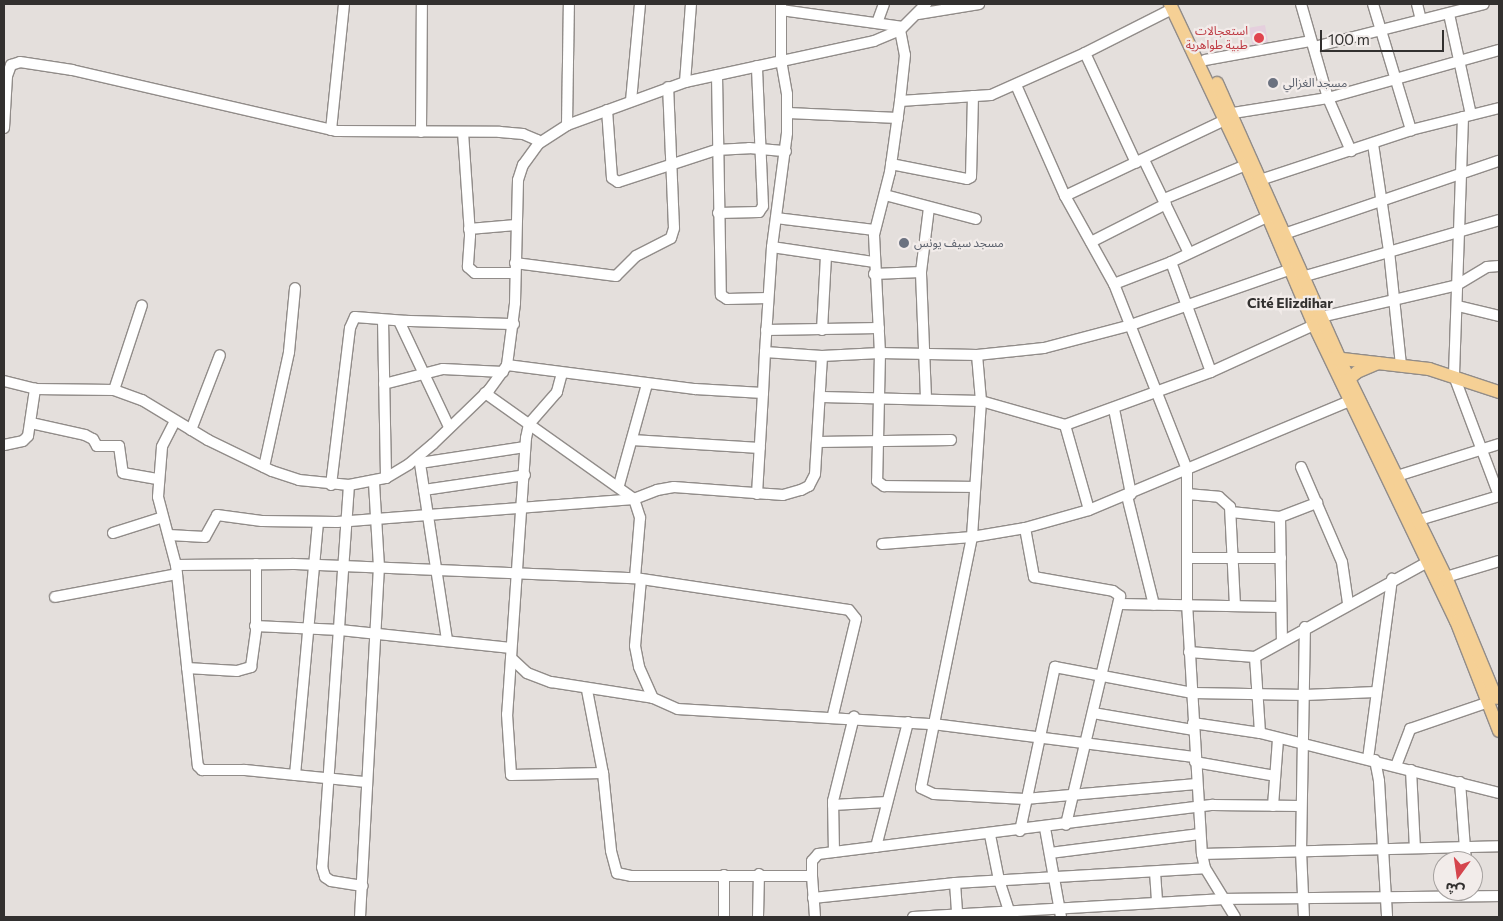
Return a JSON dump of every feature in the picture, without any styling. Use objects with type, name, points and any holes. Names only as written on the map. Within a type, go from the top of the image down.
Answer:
[{"type":"main road","points":[[1174,6],[1206,60],[1246,165],[1258,181],[1267,216],[1289,270],[1419,520],[1432,560],[1446,577],[1496,701],[1499,731]]},
{"type":"main road","points":[[1174,6],[1284,234],[1302,277],[1317,321]]},
{"type":"main road","points":[[1335,358],[1401,366],[1454,376],[1499,392]]},
{"type":"main road","points":[[1346,382],[1378,363]]},
{"type":"main road","points":[[1346,382],[1350,401],[1432,560],[1496,701]]},
{"type":"street","points":[[331,130],[344,4]]},
{"type":"street","points":[[421,132],[422,4]]},
{"type":"street","points":[[567,124],[569,4]]},
{"type":"street","points":[[631,101],[640,4]]},
{"type":"street","points":[[685,82],[690,4]]},
{"type":"street","points":[[877,23],[884,4]]},
{"type":"street","points":[[4,382],[35,389],[114,390],[142,400],[191,430],[287,477],[331,485],[349,486],[386,478],[419,460],[485,393],[505,368],[514,324],[518,180],[523,165],[538,144],[567,124],[668,87],[874,41],[901,28],[918,14],[926,4]]},
{"type":"street","points":[[918,14],[979,4]]},
{"type":"street","points":[[1301,4],[1328,98],[1351,150]]},
{"type":"street","points":[[1373,4],[1411,130]]},
{"type":"street","points":[[1417,4],[1421,20]]},
{"type":"street","points":[[1206,60],[1312,44],[1381,31],[1482,4]]},
{"type":"street","points":[[900,101],[991,94],[1085,53],[1174,6]]},
{"type":"street","points":[[757,494],[772,247],[786,152],[788,113],[780,61],[781,7],[901,28]]},
{"type":"street","points":[[1419,520],[1499,496],[1454,376],[1458,306],[1460,172],[1467,116],[1461,62],[1448,14]]},
{"type":"street","points":[[901,28],[905,55],[898,118],[885,195],[874,230],[873,262],[880,353],[876,474],[879,485],[975,487]]},
{"type":"street","points":[[1065,196],[1140,162],[1229,117],[1328,98],[1499,50]]},
{"type":"street","points":[[1085,53],[1140,162],[1165,202],[1189,253]]},
{"type":"street","points":[[4,128],[9,69],[20,62],[72,70],[331,130],[523,134],[537,140],[538,144]]},
{"type":"street","points":[[718,214],[754,213],[762,209],[757,66]]},
{"type":"street","points":[[717,75],[716,150],[721,295],[726,299],[768,298]]},
{"type":"street","points":[[1016,84],[1065,196],[1114,284],[1128,326],[1159,392],[1187,470],[1187,603],[1193,693],[1196,784],[1202,854],[1205,868],[1235,917]]},
{"type":"street","points":[[463,132],[469,229],[468,267],[472,272],[515,268],[608,277],[617,276],[636,256],[672,236],[668,87]]},
{"type":"street","points":[[891,164],[965,178],[971,176],[973,96]]},
{"type":"street","points":[[1258,181],[1411,130],[1499,108]]},
{"type":"street","points":[[607,110],[614,181],[627,181],[670,164],[716,150],[761,149],[786,152]]},
{"type":"street","points":[[788,113],[898,118]]},
{"type":"street","points":[[1373,144],[1379,200],[1389,250],[1401,366]]},
{"type":"street","points":[[1284,234],[1460,172],[1499,161]]},
{"type":"street","points":[[1090,242],[1165,202],[1246,165]]},
{"type":"street","points":[[885,195],[976,219]]},
{"type":"street","points":[[926,398],[921,272],[929,208]]},
{"type":"street","points":[[1114,284],[1171,262],[1267,216]]},
{"type":"street","points":[[776,218],[874,230]]},
{"type":"street","points":[[1302,277],[1389,250],[1499,220]]},
{"type":"street","points":[[469,229],[516,225]]},
{"type":"street","points":[[772,247],[873,262]]},
{"type":"street","points":[[822,330],[826,255]]},
{"type":"street","points":[[1171,262],[1211,372]]},
{"type":"street","points":[[822,397],[926,398],[981,402],[1065,425],[1114,409],[1211,372],[1317,321],[1458,285],[1488,268],[1499,266]]},
{"type":"street","points":[[765,352],[822,356],[880,353],[977,355],[1044,348],[1128,326],[1289,270]]},
{"type":"street","points":[[874,274],[921,272]]},
{"type":"street","points":[[264,467],[289,352],[295,288]]},
{"type":"street","points":[[114,390],[142,305]]},
{"type":"street","points":[[1458,306],[1499,316]]},
{"type":"street","points":[[331,485],[351,322],[355,317],[399,321],[514,324]]},
{"type":"street","points":[[383,320],[386,478]]},
{"type":"street","points":[[399,321],[421,372],[449,428]]},
{"type":"street","points":[[766,330],[879,328]]},
{"type":"street","points":[[191,430],[220,355]]},
{"type":"street","points":[[977,355],[981,402],[972,537],[919,785],[924,791],[1024,799],[1072,797],[1196,784]]},
{"type":"street","points":[[169,535],[205,537],[217,515],[262,521],[318,522],[634,499],[656,490],[674,487],[782,495],[809,486],[815,474],[822,397],[822,356]]},
{"type":"street","points":[[384,384],[421,372],[443,369],[505,368],[647,384],[763,393]]},
{"type":"street","points":[[562,373],[557,392],[529,424],[524,447],[525,475],[507,714],[511,775],[603,773]]},
{"type":"street","points":[[619,485],[647,384]]},
{"type":"street","points":[[4,445],[25,440],[31,423],[35,389]]},
{"type":"street","points":[[485,393],[619,485],[634,499],[640,518],[635,646],[642,677],[653,698]]},
{"type":"street","points":[[882,544],[972,537],[1025,528],[1089,510],[1129,495],[1350,401]]},
{"type":"street","points":[[1114,409],[1121,459],[1154,605]]},
{"type":"street","points":[[175,421],[164,439],[158,479],[163,517],[176,569],[200,770],[296,774],[366,782]]},
{"type":"street","points":[[31,423],[85,435],[93,439],[97,446],[119,446],[124,473],[158,479]]},
{"type":"street","points":[[1065,425],[1089,510]]},
{"type":"street","points":[[632,440],[760,448]]},
{"type":"street","points":[[818,442],[951,440]]},
{"type":"street","points":[[1397,476],[1482,447],[1499,444]]},
{"type":"street","points":[[419,460],[524,447]]},
{"type":"street","points":[[419,460],[438,571],[447,641]]},
{"type":"street","points":[[1301,467],[1342,562],[1348,603]]},
{"type":"street","points":[[424,490],[525,475]]},
{"type":"street","points":[[360,917],[379,567],[374,482]]},
{"type":"street","points":[[349,486],[346,566],[323,873],[331,881],[363,886]]},
{"type":"street","points":[[1187,494],[1219,497],[1227,503],[1231,512],[1235,606]]},
{"type":"street","points":[[1231,512],[1280,517],[1317,503]]},
{"type":"street","points":[[113,533],[163,517]]},
{"type":"street","points":[[1280,517],[1282,640]]},
{"type":"street","points":[[296,774],[316,565],[318,522]]},
{"type":"street","points":[[1025,528],[1034,577],[1116,592],[1120,596],[1103,675],[1085,741],[1066,825]]},
{"type":"street","points":[[1187,558],[1280,558]]},
{"type":"street","points":[[1189,652],[1255,656],[1392,579],[1432,560]]},
{"type":"street","points":[[1446,577],[1499,561]]},
{"type":"street","points":[[55,597],[176,569],[256,564],[379,567],[518,575],[638,578],[719,588],[854,613],[856,619],[833,715]]},
{"type":"street","points":[[187,668],[248,670],[253,662],[256,626],[256,564]]},
{"type":"street","points":[[1387,917],[1379,780],[1372,759],[1376,692],[1392,579]]},
{"type":"street","points":[[1119,604],[1154,605],[1187,603],[1281,607]]},
{"type":"street","points":[[256,626],[340,630],[447,641],[511,653],[535,677],[587,690],[653,698],[678,709],[833,715],[1041,736],[1085,741],[1195,759],[1275,776]]},
{"type":"street","points":[[1304,917],[1300,852],[1304,746],[1305,627]]},
{"type":"street","points":[[1255,656],[1259,694],[1260,733]]},
{"type":"street","points":[[1020,831],[1024,799],[1041,736],[1055,667],[1193,693],[1305,695],[1376,692]]},
{"type":"street","points":[[587,690],[603,773],[611,851],[617,873],[631,876],[759,874],[812,876]]},
{"type":"street","points":[[1396,766],[1410,729],[1496,701]]},
{"type":"street","points":[[1093,713],[1193,727],[1260,733],[1304,746],[1372,759],[1499,793]]},
{"type":"street","points":[[834,852],[833,805],[854,717]]},
{"type":"street","points":[[876,847],[908,722]]},
{"type":"street","points":[[1273,806],[1278,739]]},
{"type":"street","points":[[1411,770],[1415,848]]},
{"type":"street","points":[[1460,782],[1465,849]]},
{"type":"street","points":[[833,805],[887,802]]},
{"type":"street","points":[[815,917],[812,876],[813,857],[834,852],[990,835],[1227,804],[1302,806]]},
{"type":"street","points":[[1045,828],[1061,917]]},
{"type":"street","points":[[1050,853],[1200,834]]},
{"type":"street","points":[[990,835],[999,880],[1010,913]]},
{"type":"street","points":[[1202,854],[1415,848],[1465,849],[1499,846]]},
{"type":"street","points":[[813,898],[955,883],[1205,868]]},
{"type":"street","points":[[1155,872],[1157,902]]},
{"type":"street","points":[[758,917],[759,874]]},
{"type":"street","points":[[724,875],[724,917]]},
{"type":"street","points":[[955,883],[957,914]]},
{"type":"street","points":[[913,917],[1010,913],[1059,906],[1224,899],[1302,900],[1433,895]]},
{"type":"street","points":[[1483,895],[1499,896]]},
{"type":"shaded area","name":"استعجالات طبية طواهرية","points":[[1265,25],[1269,47],[1253,49],[1249,28]]},
{"type":"place","name":"استعجالات طبية طواهرية","points":[[1259,38]]},
{"type":"place","name":"مسجد الغزالي","points":[[1273,83]]},
{"type":"place","name":"مسجد سيف يونس","points":[[904,243]]},
{"type":"district","name":"Cité Elizdihar","points":[[1290,303]]}]
